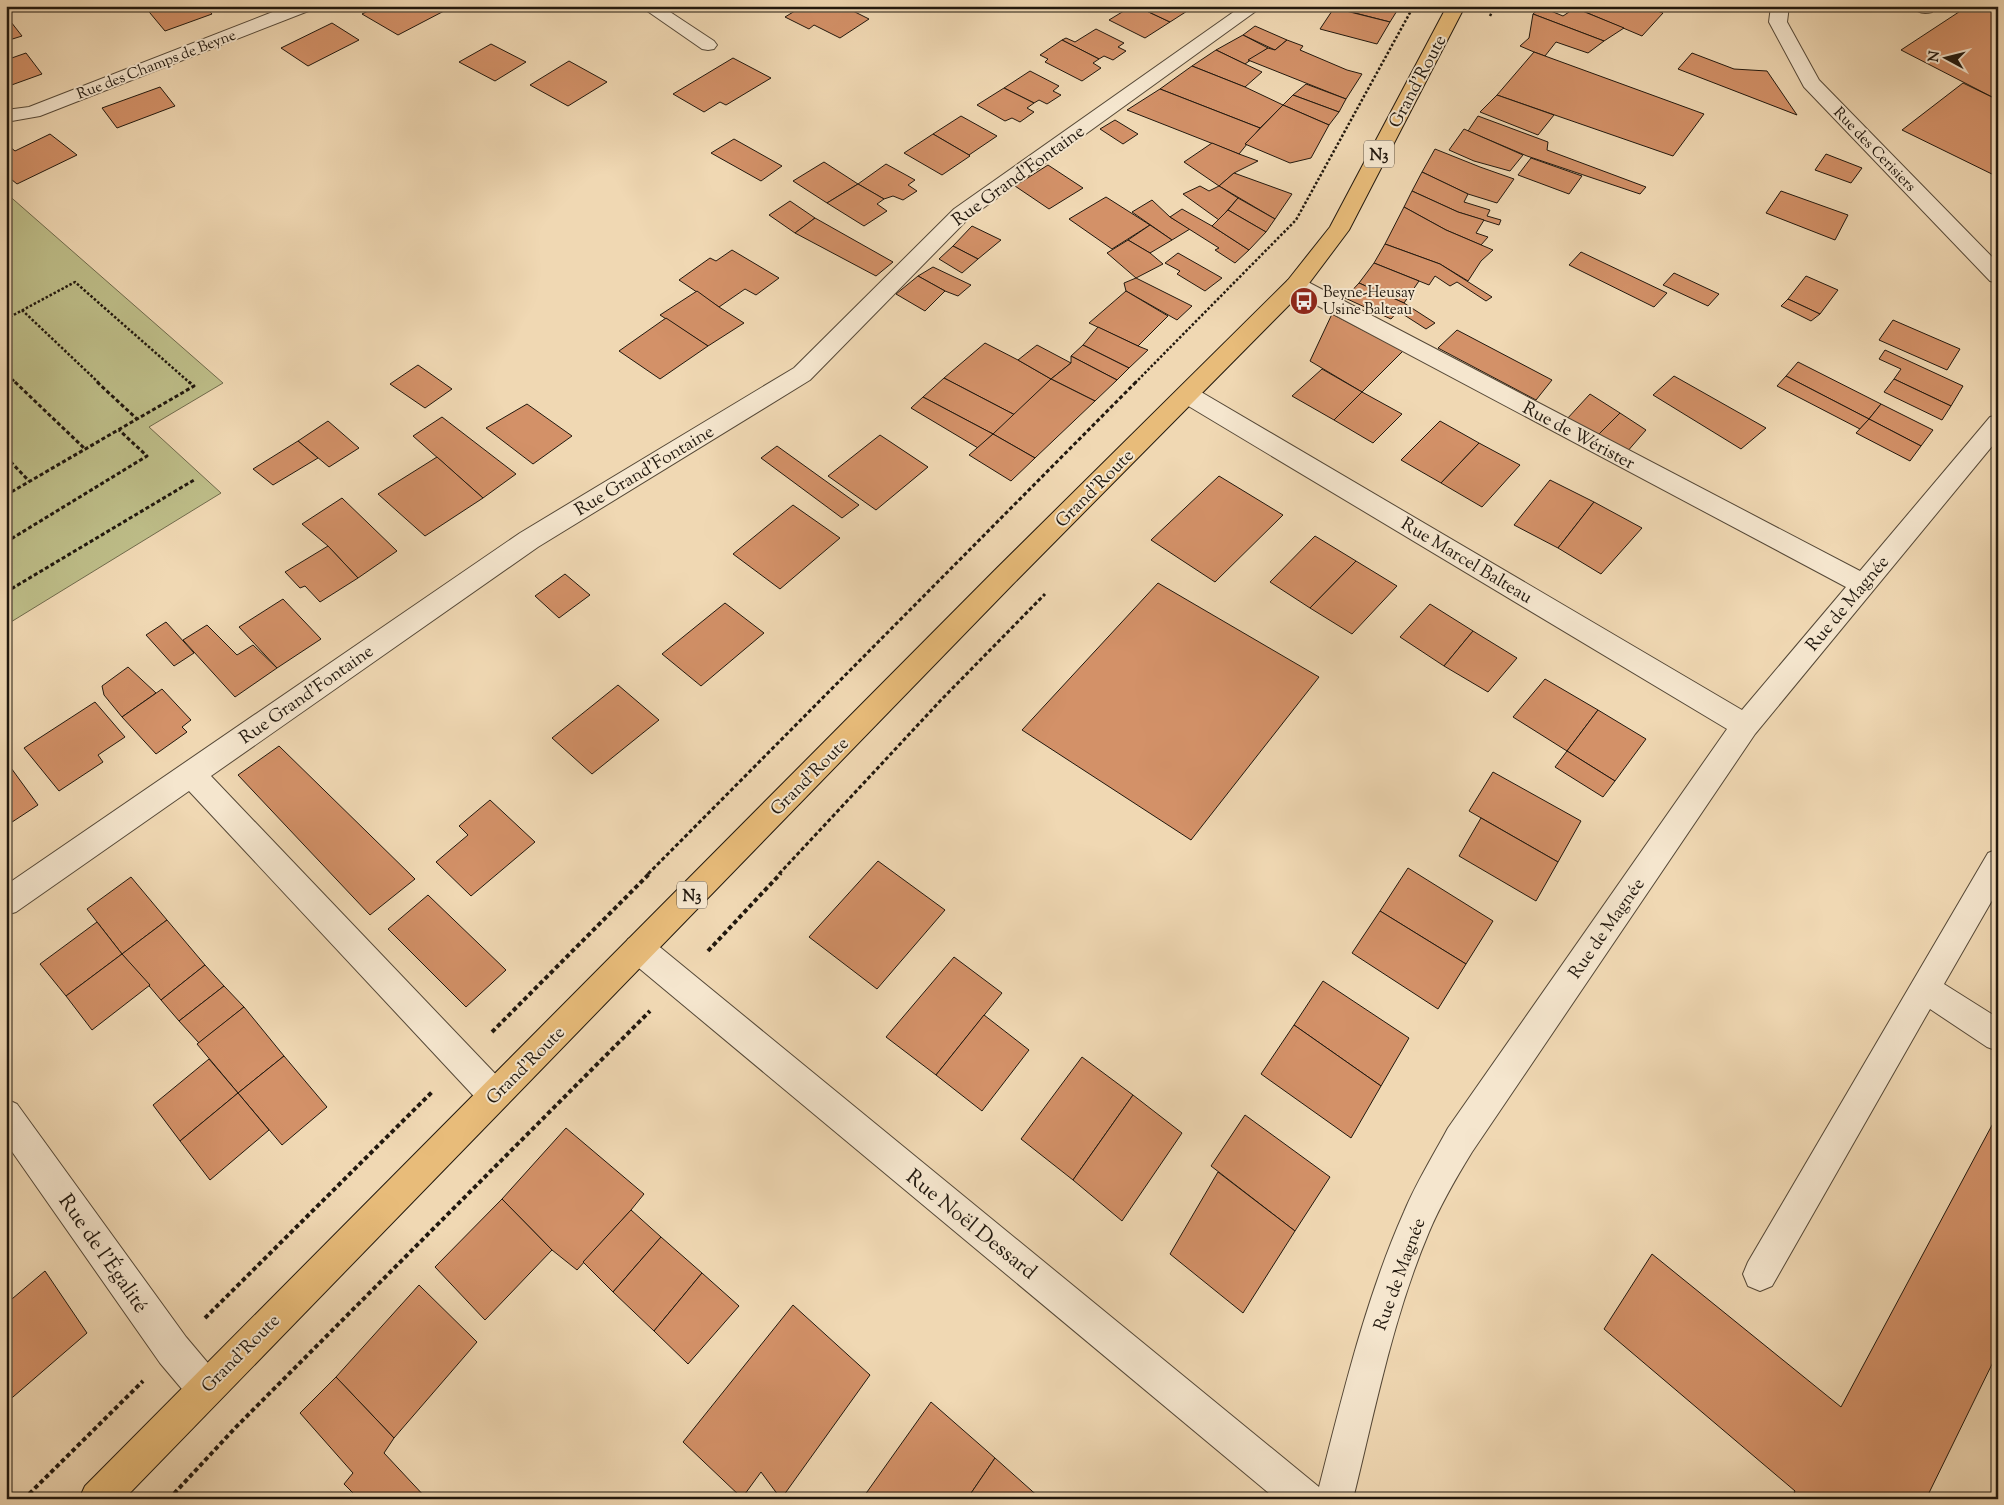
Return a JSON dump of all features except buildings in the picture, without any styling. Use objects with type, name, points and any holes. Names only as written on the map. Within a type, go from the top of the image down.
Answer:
[{"type":"main road","name":"Grand'Route","points":[[98,1499],[1004,577],[1296,285],[1339,230],[1456,6]]},
{"type":"street","points":[[649,6],[708,45]]},
{"type":"street","name":"Rue Grand'Fontaine","points":[[6,902],[529,540],[802,374],[961,214],[1254,6]]},
{"type":"street","name":"Rue des Cerisiers","points":[[1780,6],[1778,22],[1811,83],[1998,276]]},
{"type":"street","name":"Rue des Champs de Beyne","points":[[6,116],[33,112],[294,8]]},
{"type":"street","name":"Rue de Wérister","points":[[1296,285],[1862,584]]},
{"type":"street","name":"Rue Marcel Balteau","points":[[1188,395],[1745,726]]},
{"type":"street","name":"Rue de Magnée","points":[[1334,1499],[1380,1322],[1411,1234],[1431,1190],[1460,1140],[1745,726],[1998,423]]},
{"type":"street","points":[[191,774],[494,1095]]},
{"type":"street","points":[[1760,1274],[1998,862]]},
{"type":"street","name":"Rue Noël Dessard","points":[[639,949],[1305,1499]]},
{"type":"street","points":[[1925,989],[1998,1036]]},
{"type":"street","name":"Rue de l'Égalité","points":[[6,1115],[174,1350],[205,1388]]},
{"type":"path","points":[[24,1499],[462,1062],[1296,220],[1414,6]]},
{"type":"path","points":[[6,318],[75,282],[194,386],[6,494]]},
{"type":"path","points":[[22,310],[137,419]]},
{"type":"path","points":[[6,372],[85,449]]},
{"type":"path","points":[[6,542],[147,456],[119,430]]},
{"type":"path","points":[[6,457],[29,481]]},
{"type":"path","points":[[6,592],[194,480]]},
{"type":"green space","points":[[6,193],[223,383],[149,427],[221,493],[6,625]]},
{"type":"place","name":"Beyne-Heusay Usine Balteau","points":[[1304,301]]}]
